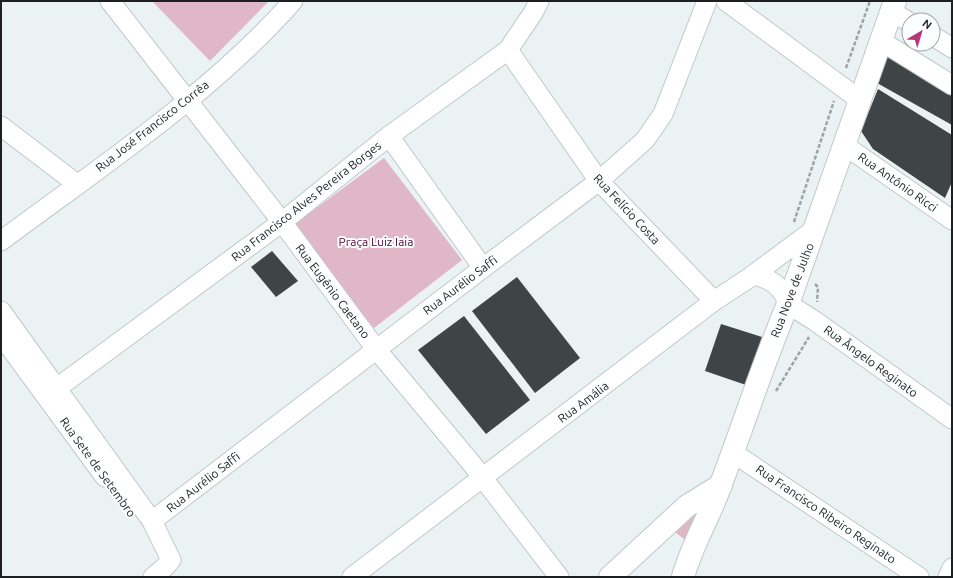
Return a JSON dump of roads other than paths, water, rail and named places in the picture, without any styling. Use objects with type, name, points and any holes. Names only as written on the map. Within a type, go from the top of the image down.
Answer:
[{"type":"main road","name":"Rua Nove de Julho","points":[[683,577],[689,556],[721,485],[772,342],[788,304],[881,41],[898,11]]},
{"type":"main road","points":[[610,577],[687,506],[721,485]]},
{"type":"main road","points":[[664,528],[683,545],[689,556]]},
{"type":"street","name":"Rua Eugênio Caetano","points":[[110,1],[282,222],[376,349],[483,478],[559,577]]},
{"type":"street","name":"Rua José Francisco Corrêa","points":[[1,241],[188,101],[264,33],[293,1]]},
{"type":"street","name":"Rua Francisco Alves Pereira Borges","points":[[57,388],[282,222],[389,136],[508,50],[534,13],[539,1]]},
{"type":"street","name":"Rua Aurélio Saffi","points":[[152,521],[376,349],[599,181],[645,140],[663,114],[707,1]]},
{"type":"street","points":[[726,1],[860,100]]},
{"type":"street","points":[[881,41],[952,85]]},
{"type":"street","points":[[941,41],[952,48]]},
{"type":"street","name":"Rua Felício Costa","points":[[508,50],[599,181],[714,301]]},
{"type":"street","points":[[1,126],[77,184]]},
{"type":"street","points":[[389,136],[483,268]]},
{"type":"street","name":"Rua Antônio Ricci","points":[[844,145],[952,220]]},
{"type":"street","name":"Rua Amália","points":[[352,577],[714,301],[753,275],[815,229]]},
{"type":"street","points":[[753,275],[765,277],[773,282],[786,296],[788,304]]},
{"type":"street","name":"Rua Ângelo Reginato","points":[[788,304],[815,320],[952,419]]},
{"type":"street","name":"Rua Sete de Setembro","points":[[1,311],[152,521],[171,560],[161,575],[153,571],[163,557],[9,359],[1,335]]},
{"type":"street","points":[[9,359],[37,361]]},
{"type":"street","name":"Rua Francisco Ribeiro Reginato","points":[[732,452],[919,577]]},
{"type":"street","points":[[948,577],[952,568]]},
{"type":"park label","name":"Praça Luiz Iaia","points":[[376,241]]}]
